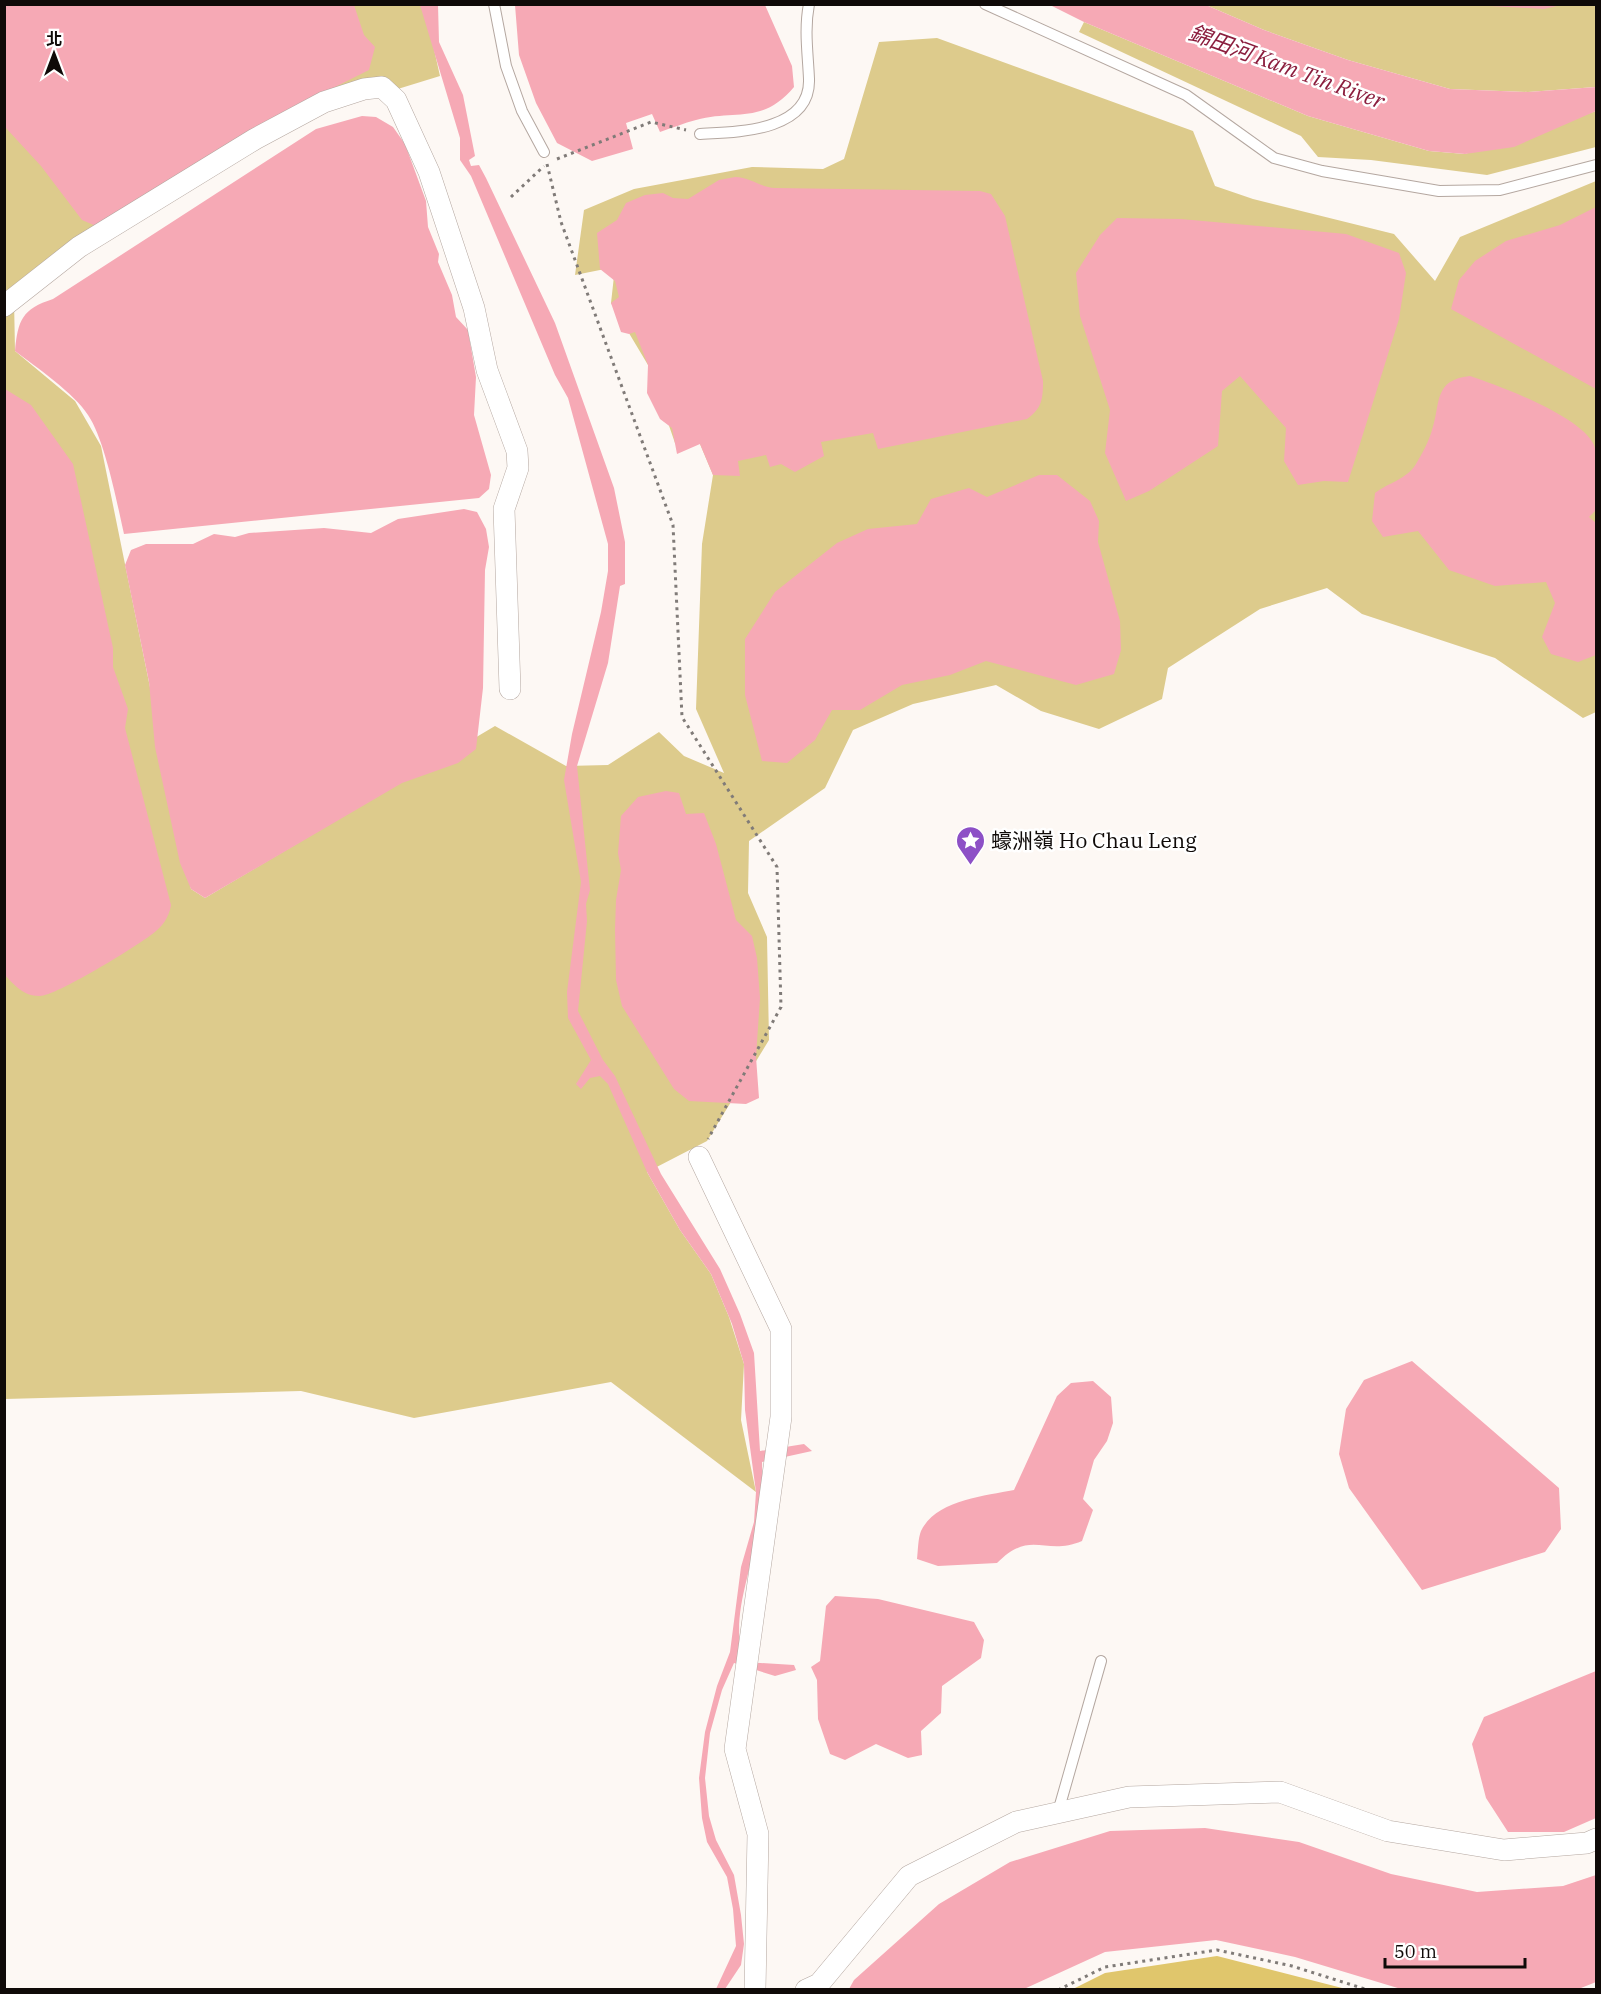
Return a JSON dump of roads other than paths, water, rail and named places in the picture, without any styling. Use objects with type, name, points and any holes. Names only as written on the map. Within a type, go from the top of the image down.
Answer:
[{"type":"street","points":[[4,306],[79,247],[255,139],[324,102],[364,89],[382,87],[396,100],[429,172],[474,308],[487,370],[517,451],[518,468],[504,509],[510,689]]},
{"type":"street","points":[[699,1157],[781,1329],[781,1417],[735,1749],[758,1834],[755,1989]]},
{"type":"street","points":[[813,1987],[909,1876],[1016,1822],[1129,1797],[1280,1792],[1388,1832],[1504,1850],[1587,1843],[1596,1839]]},
{"type":"lane","points":[[494,4],[506,66],[522,111],[544,152]]},
{"type":"lane","points":[[700,134],[751,131],[786,118],[803,104],[809,82],[805,44],[809,4]]},
{"type":"lane","points":[[985,4],[1186,95],[1274,158],[1322,171],[1439,191],[1500,190],[1596,165]]},
{"type":"lane","points":[[1058,1812],[1101,1661]]},
{"type":"water","points":[[1561,4],[1544,9],[1473,5]]},
{"type":"water","points":[[5,5],[354,5],[364,35],[375,47],[369,70],[295,107],[96,226],[82,220],[41,166],[5,127]]},
{"type":"water","points":[[420,5],[438,5],[439,42],[463,95],[475,156],[469,160],[471,166],[479,165],[486,178],[555,323],[614,488],[625,542],[625,584],[620,586],[608,663],[577,766],[590,890],[586,904],[587,921],[578,1011],[603,1060],[615,1076],[661,1174],[720,1269],[740,1314],[754,1353],[760,1451],[804,1444],[812,1451],[762,1462],[760,1527],[740,1617],[741,1649],[746,1662],[794,1665],[796,1670],[775,1676],[734,1663],[722,1690],[710,1733],[705,1778],[709,1816],[716,1840],[734,1875],[744,1944],[741,1965],[725,1989],[716,1989],[736,1946],[733,1909],[727,1877],[707,1842],[702,1818],[699,1778],[705,1732],[717,1686],[730,1652],[741,1567],[754,1522],[756,1492],[745,1410],[744,1364],[732,1324],[711,1274],[680,1230],[647,1172],[608,1084],[600,1076],[590,1078],[581,1089],[576,1084],[591,1060],[568,1018],[567,992],[581,882],[564,780],[572,734],[601,612],[608,571],[608,544],[568,398],[555,375],[471,176],[460,160],[460,138]]},
{"type":"water","points":[[515,5],[765,5],[792,66],[794,87],[771,107],[748,114],[710,117],[660,132],[652,114],[626,123],[633,149],[592,161],[557,143],[536,103],[519,55]]},
{"type":"water","name":"錦田河 Kam Tin River","points":[[1050,5],[1206,5],[1264,30],[1348,60],[1450,89],[1528,92],[1596,87],[1596,111],[1514,147],[1465,154],[1429,151],[1308,116],[1084,22]]},
{"type":"water","points":[[362,116],[376,117],[393,127],[405,144],[426,201],[428,227],[439,254],[438,262],[452,295],[456,317],[468,330],[476,377],[474,415],[491,475],[489,489],[479,498],[124,534],[105,455],[94,426],[82,407],[64,389],[15,351],[20,324],[34,307],[53,299],[316,129]]},
{"type":"water","points":[[735,177],[775,188],[980,191],[991,194],[1005,216],[1043,381],[1042,398],[1036,411],[1027,419],[878,449],[873,433],[821,442],[824,456],[795,472],[781,464],[770,467],[766,455],[738,461],[740,476],[713,475],[700,444],[677,454],[672,428],[660,419],[647,393],[648,365],[635,332],[629,334],[621,332],[611,303],[619,297],[615,281],[600,269],[597,233],[617,220],[626,203],[645,195],[663,193],[673,198],[688,199],[719,180]]},
{"type":"water","points":[[1596,207],[1596,389],[1451,309],[1459,280],[1475,261],[1506,241],[1560,225]]},
{"type":"water","points":[[1117,218],[1181,219],[1346,234],[1399,253],[1406,273],[1399,319],[1348,482],[1324,481],[1298,485],[1284,461],[1286,428],[1240,376],[1222,391],[1218,446],[1149,491],[1126,501],[1105,453],[1110,410],[1080,316],[1076,273],[1100,235]]},
{"type":"water","points":[[1470,376],[1557,413],[1586,434],[1594,445],[1598,468],[1596,510],[1589,517],[1596,523],[1596,655],[1578,662],[1551,654],[1542,637],[1555,603],[1546,582],[1495,586],[1449,570],[1418,531],[1383,537],[1372,521],[1375,493],[1408,473],[1421,456],[1431,434],[1440,394],[1444,388],[1458,378]]},
{"type":"water","points":[[5,389],[31,405],[73,464],[113,648],[113,667],[128,709],[125,728],[171,905],[169,914],[162,925],[142,941],[61,989],[39,996],[24,992],[5,975]]},
{"type":"water","points":[[1039,475],[1057,475],[1090,501],[1099,521],[1098,542],[1120,621],[1121,650],[1114,674],[1076,685],[986,661],[950,675],[902,685],[860,710],[832,710],[815,740],[787,763],[762,761],[745,695],[745,639],[775,592],[837,543],[868,529],[917,524],[931,499],[969,488],[987,497]]},
{"type":"water","points":[[464,509],[477,512],[486,529],[489,547],[485,570],[483,688],[476,749],[458,763],[402,783],[205,898],[191,889],[180,863],[155,747],[149,682],[125,565],[131,550],[146,544],[193,544],[214,534],[235,537],[249,533],[324,528],[371,533],[398,519]]},
{"type":"water","points":[[666,791],[679,793],[686,814],[704,813],[716,844],[736,920],[752,936],[757,958],[760,998],[756,1057],[759,1098],[746,1104],[689,1101],[674,1089],[622,1006],[616,980],[615,929],[616,900],[621,870],[618,853],[621,816],[638,797]]},
{"type":"water","points":[[1412,1361],[1559,1488],[1561,1529],[1545,1552],[1422,1590],[1349,1488],[1339,1454],[1346,1409],[1364,1380]]},
{"type":"water","points":[[1093,1381],[1111,1397],[1113,1423],[1107,1441],[1094,1460],[1083,1499],[1093,1510],[1082,1541],[1069,1545],[1020,1547],[997,1563],[938,1566],[917,1559],[921,1531],[938,1512],[975,1497],[1014,1490],[1057,1396],[1071,1383]]},
{"type":"water","points":[[835,1596],[878,1599],[974,1622],[984,1640],[981,1658],[942,1686],[941,1713],[921,1731],[922,1755],[908,1758],[876,1744],[845,1760],[830,1754],[818,1719],[817,1680],[811,1667],[820,1661],[826,1606]]},
{"type":"water","points":[[1596,1671],[1596,1818],[1564,1832],[1508,1832],[1486,1798],[1472,1744],[1484,1717]]},
{"type":"water","points":[[1205,1828],[1299,1842],[1391,1874],[1477,1892],[1563,1886],[1596,1875],[1596,1982],[1576,1990],[1401,1989],[1295,1957],[1216,1940],[1105,1952],[1024,1989],[849,1989],[854,1980],[939,1904],[1010,1862],[1110,1831]]},
{"type":"place","name":"蠔洲嶺 Ho Chau Leng","points":[[970,866]]}]
